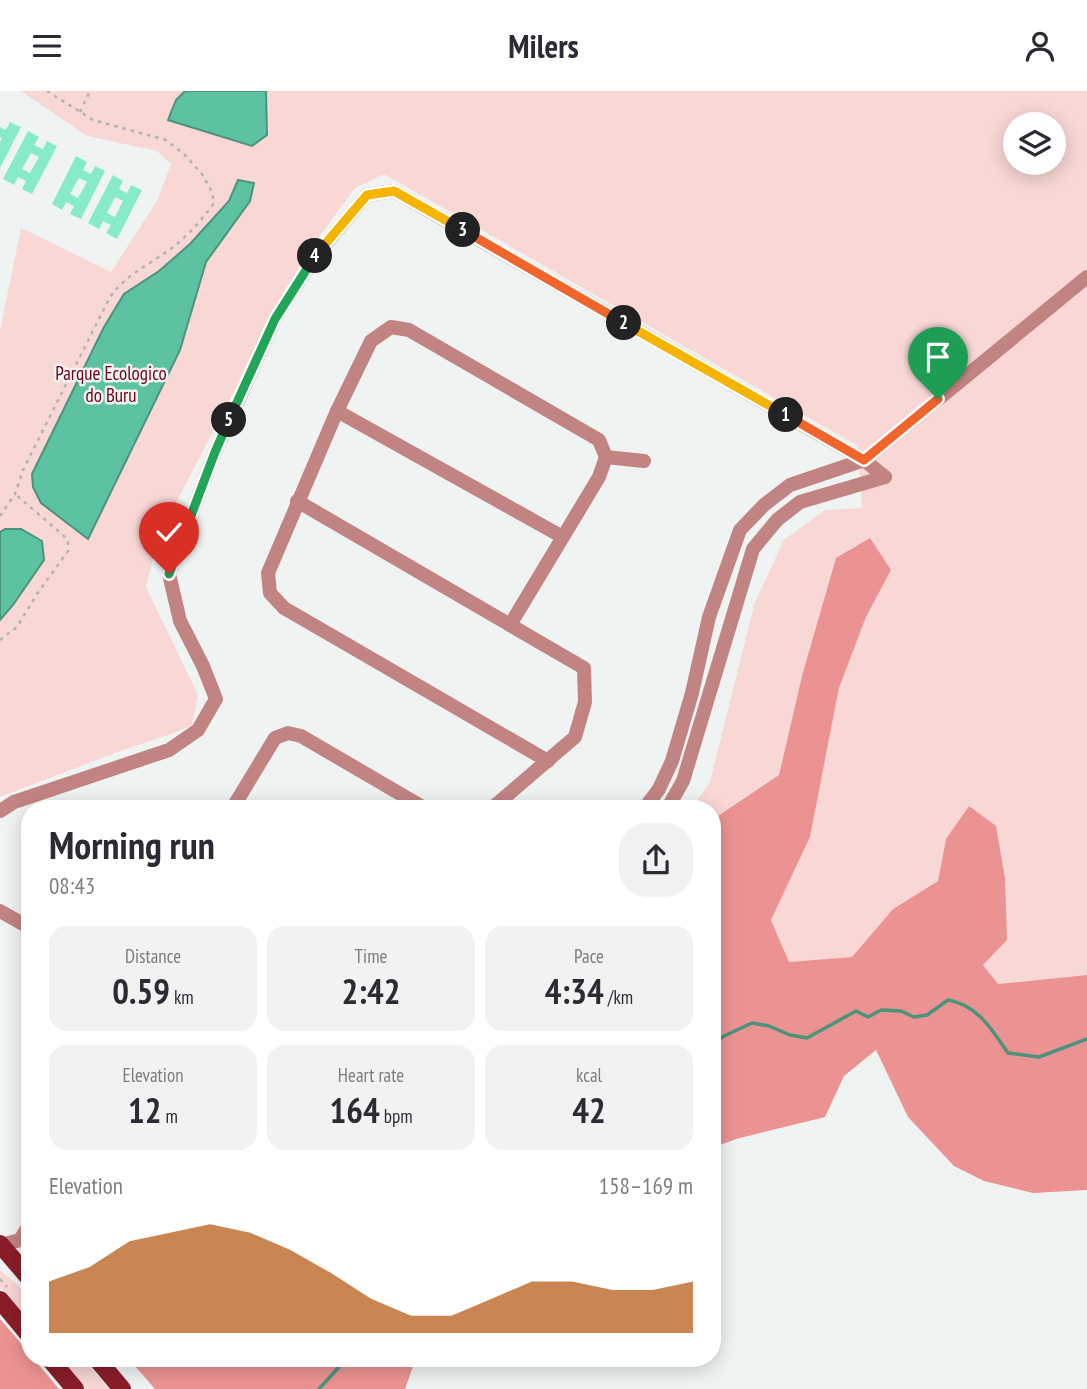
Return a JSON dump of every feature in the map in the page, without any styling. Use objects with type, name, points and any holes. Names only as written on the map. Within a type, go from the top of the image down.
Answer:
[{"type":"main road","points":[[0,1245],[21,1269]]},
{"type":"main road","points":[[0,1300],[21,1325]]},
{"type":"main road","points":[[57,1367],[75,1389]]},
{"type":"main road","points":[[104,1367],[122,1389]]},
{"type":"street","points":[[0,811],[14,802],[169,750],[198,730],[216,699],[180,621],[169,574],[215,452],[275,319],[314,258],[367,195],[394,191],[864,460],[885,477],[800,502],[777,520],[753,549],[683,781],[672,800]]},
{"type":"street","points":[[651,800],[673,761],[709,617],[740,530],[764,505],[790,485],[864,460],[1087,277]]},
{"type":"street","points":[[510,625],[561,536],[599,477],[606,457],[599,440],[409,330],[391,327],[371,341],[337,411],[268,573],[270,593],[284,608],[548,761]]},
{"type":"street","points":[[337,411],[561,536]]},
{"type":"street","points":[[606,457],[643,461]]},
{"type":"street","points":[[298,501],[584,668],[585,702],[575,737],[502,800]]},
{"type":"street","points":[[237,800],[275,738],[288,733],[301,736],[411,800]]},
{"type":"street","points":[[0,911],[21,923]]},
{"type":"street","points":[[0,1245],[21,1239]]},
{"type":"path","points":[[0,516],[15,494],[23,470],[110,297],[121,282],[135,270],[170,250],[214,203],[212,192],[202,174],[184,154],[166,140],[93,120],[47,91]]},
{"type":"path","points":[[80,112],[90,91]]},
{"type":"path","points":[[0,640],[17,627],[37,593],[68,551],[68,542],[63,535],[15,494]]},
{"type":"green space","name":"Parque Ecologico do Buru","points":[[21,91],[1087,91],[1087,975],[997,984],[983,965],[1007,940],[946,839],[938,881],[893,909],[852,957],[789,962],[771,920],[810,837],[839,688],[866,617],[891,570],[802,676],[779,775],[721,813],[721,800],[698,800],[710,782],[755,602],[784,540],[825,510],[862,508],[858,446],[384,174],[355,188],[304,257],[158,537],[146,587],[198,695],[192,725],[0,797],[0,331],[21,228],[111,272],[157,201],[171,164],[157,151],[87,136]]},
{"type":"green space","points":[[0,1270],[21,1288],[21,1312],[0,1287]]},
{"type":"green space","points":[[68,1367],[91,1367],[109,1389],[86,1389]]},
{"type":"shaded area","points":[[185,91],[266,91],[267,135],[252,146],[168,120],[176,100]]},
{"type":"shaded area","points":[[238,180],[254,183],[250,201],[206,262],[180,350],[88,539],[41,503],[33,487],[32,474],[104,327],[124,294],[159,271],[190,244],[229,201]]},
{"type":"shaded area","points":[[5,529],[21,529],[42,541],[44,560],[0,620],[0,532]]},
{"type":"shaded area","points":[[870,538],[891,570],[866,617],[839,688],[810,837],[771,920],[789,962],[852,957],[893,909],[938,881],[946,839],[969,806],[996,826],[1005,878],[1007,940],[983,965],[998,984],[1087,975],[1087,1190],[1033,1193],[984,1181],[954,1166],[908,1117],[876,1050],[844,1076],[825,1117],[721,1145],[721,814],[779,775],[802,676],[836,558]]},
{"type":"shaded area","points":[[0,1319],[21,1344],[21,1367],[41,1367],[59,1389],[0,1389]]},
{"type":"shaded area","points":[[136,1367],[413,1367],[405,1389],[155,1389]]},
{"type":"building","points":[[10,122],[21,127],[0,168],[0,127],[6,130]]},
{"type":"building","points":[[28,131],[39,137],[34,145],[43,149],[47,141],[57,146],[32,194],[22,189],[26,181],[18,177],[14,185],[3,179]],"holes":[[[31,153],[39,157],[30,173],[22,169]]]},
{"type":"building","points":[[76,156],[87,162],[83,170],[91,174],[95,166],[105,171],[81,219],[70,214],[74,206],[66,202],[62,210],[52,204]],"holes":[[[79,178],[87,182],[78,198],[70,194]]]},
{"type":"building","points":[[113,175],[123,181],[119,189],[127,193],[131,185],[142,190],[117,239],[106,233],[111,225],[103,221],[99,229],[88,223]],"holes":[[[115,197],[123,201],[115,217],[107,213]]]},
{"type":"waterway","points":[[721,1038],[752,1023],[807,1038],[856,1011],[868,1017],[881,1010],[901,1011],[914,1017],[927,1015],[948,1000],[976,1013],[990,1027],[1008,1053],[1039,1057],[1087,1039]]},
{"type":"waterway","points":[[319,1389],[339,1367]]},
{"type":"route","points":[[169,574],[215,452],[275,319],[314,258],[367,195],[394,191],[864,460],[938,399]]}]
